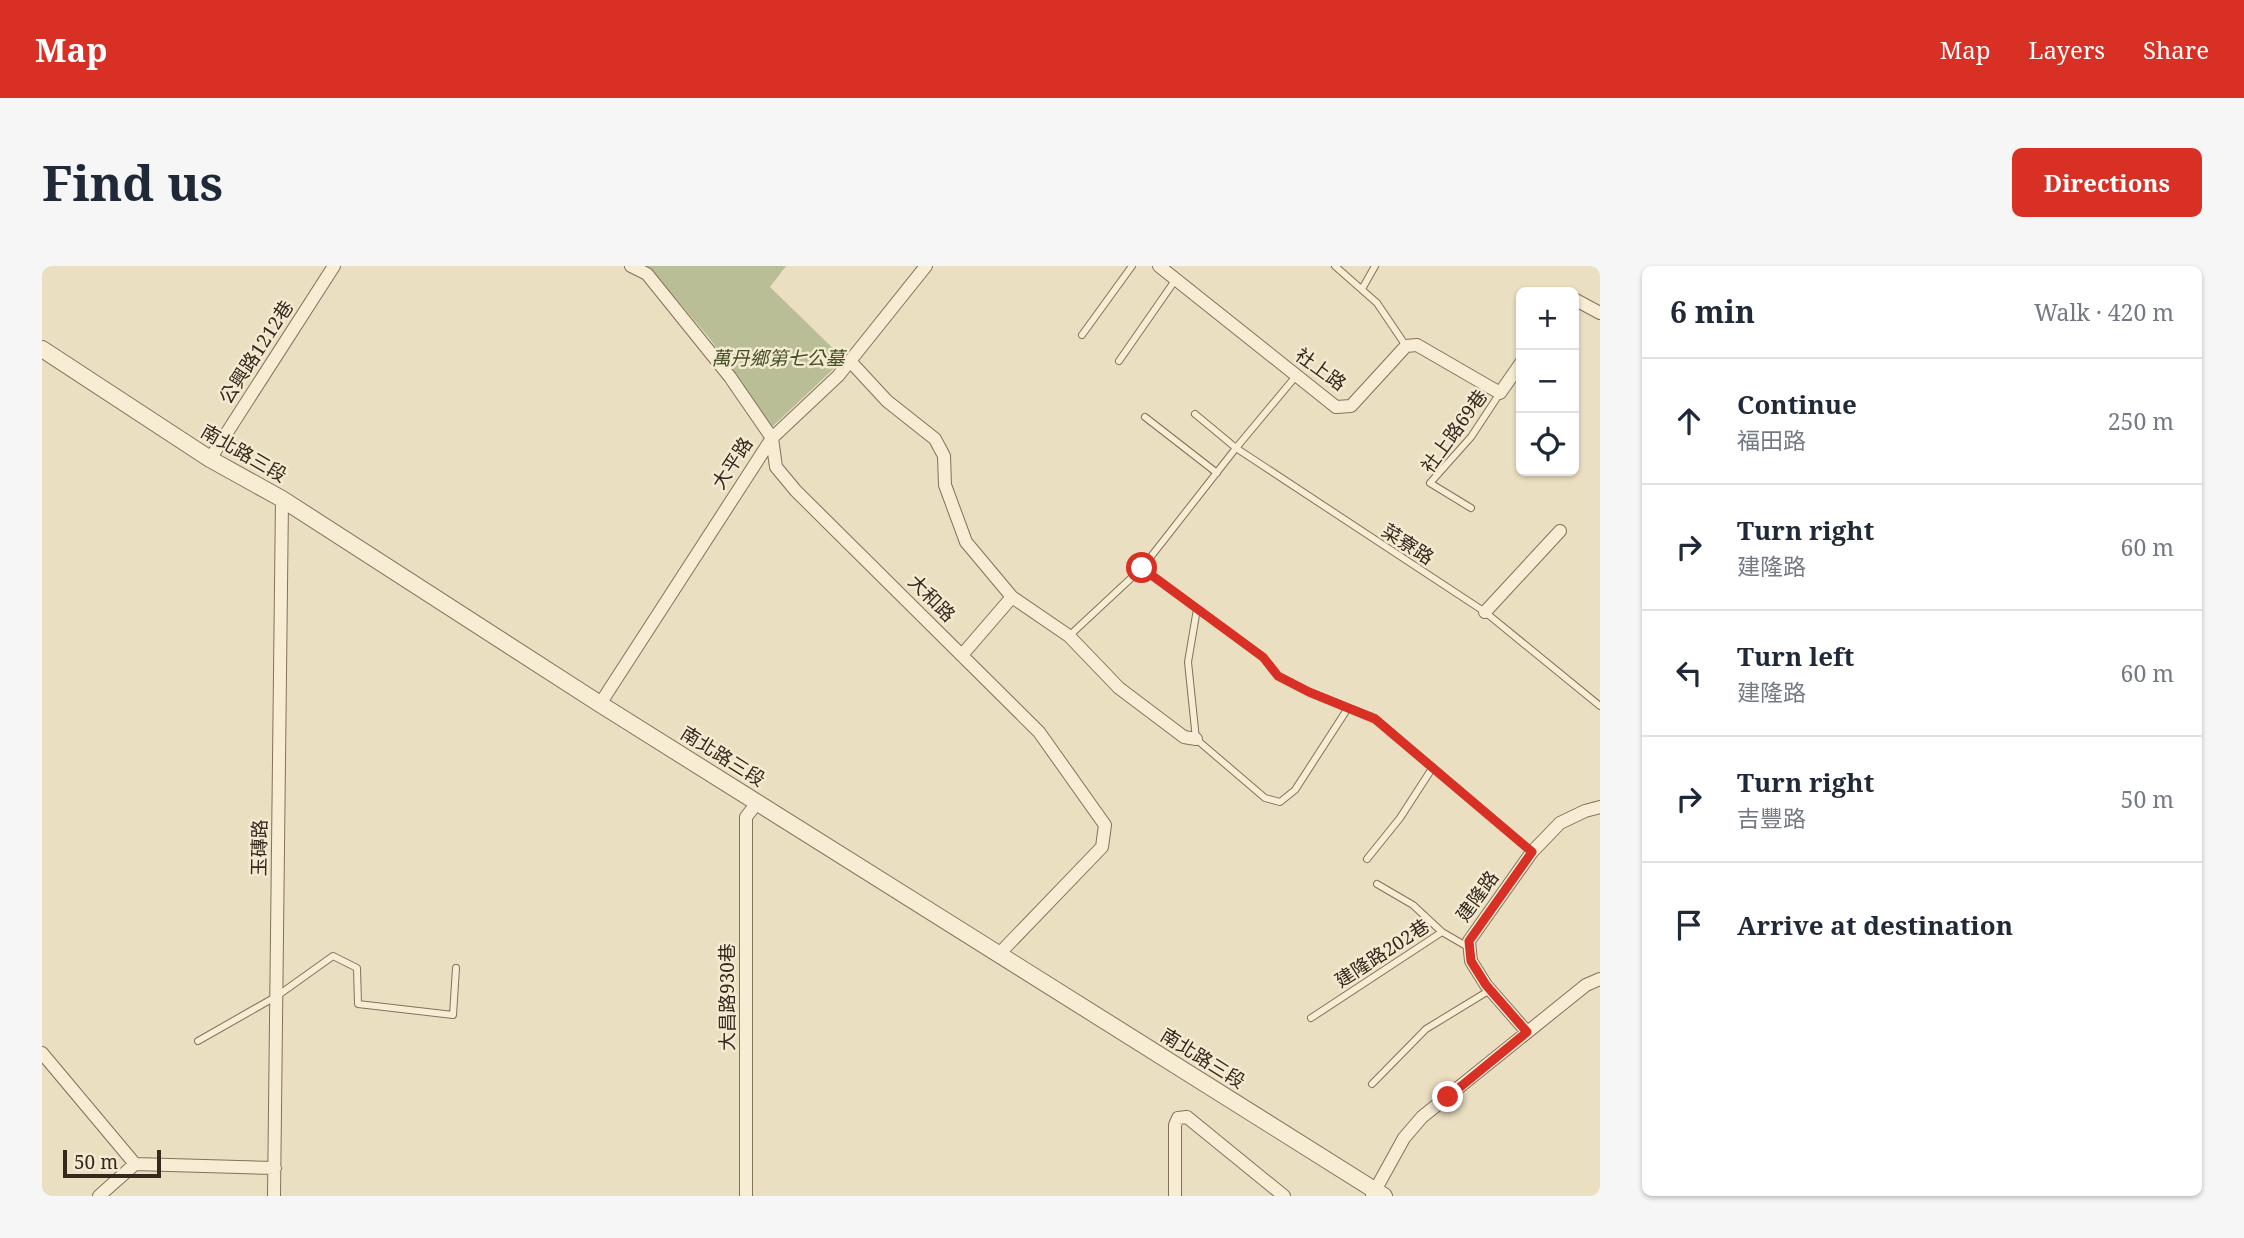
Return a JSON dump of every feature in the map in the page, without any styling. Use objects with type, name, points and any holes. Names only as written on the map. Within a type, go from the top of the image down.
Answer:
[{"type":"street","name":"公興路1212巷","points":[[210,459],[334,266]]},
{"type":"street","name":"大和路","points":[[631,266],[647,274],[730,377],[772,438],[776,467],[796,491],[1039,732],[1105,825],[1102,847],[999,954]]},
{"type":"street","name":"大平路","points":[[600,704],[772,438],[838,376],[926,266]]},
{"type":"street","name":"社上路","points":[[1159,266],[1336,407],[1351,406],[1406,346]]},
{"type":"street","points":[[1579,301],[1599,310]]},
{"type":"street","points":[[1406,346],[1417,345],[1500,393],[1516,370]]},
{"type":"street","name":"南北路三段","points":[[42,349],[210,459],[282,499],[600,704],[1377,1194]]},
{"type":"street","points":[[850,361],[887,401],[935,439],[944,456],[945,485],[966,542],[1012,597],[1069,636],[1119,688],[1184,737],[1196,738]]},
{"type":"street","name":"玉磚路","points":[[274,1196],[282,499]]},
{"type":"street","points":[[1485,612],[1560,531]]},
{"type":"street","points":[[962,655],[1012,597]]},
{"type":"street","name":"大昌路930巷","points":[[746,1196],[746,817],[757,803]]},
{"type":"street","name":"建隆路","points":[[1527,1032],[1490,990],[1471,961],[1469,941],[1532,852],[1560,823],[1600,807]]},
{"type":"street","points":[[1377,1194],[1404,1138],[1422,1117],[1586,985],[1600,979]]},
{"type":"street","points":[[42,1053],[135,1164]]},
{"type":"street","points":[[1175,1196],[1175,1125],[1178,1118],[1187,1117],[1284,1196]]},
{"type":"street","points":[[99,1196],[135,1164],[275,1168]]},
{"type":"lane","points":[[1082,335],[1132,266]]},
{"type":"lane","points":[[1335,266],[1377,303],[1406,346]]},
{"type":"lane","points":[[1362,289],[1375,266]]},
{"type":"lane","points":[[1119,361],[1176,279]]},
{"type":"lane","points":[[1069,636],[1142,568],[1296,376]]},
{"type":"lane","name":"社上路69巷","points":[[1471,508],[1430,483],[1471,437],[1500,393]]},
{"type":"lane","name":"菜寮路","points":[[1195,414],[1236,448],[1485,612],[1600,706]]},
{"type":"lane","points":[[1145,417],[1217,473]]},
{"type":"lane","points":[[1142,568],[1263,657],[1278,676],[1375,719],[1532,852]]},
{"type":"lane","points":[[1197,609],[1188,662],[1196,738],[1265,798],[1280,802],[1295,790],[1348,708]]},
{"type":"lane","points":[[1367,859],[1400,818],[1433,767]]},
{"type":"lane","points":[[1377,884],[1413,905],[1442,932]]},
{"type":"lane","name":"建隆路202巷","points":[[1311,1018],[1442,932],[1470,948]]},
{"type":"lane","points":[[198,1041],[277,996],[333,956],[357,968],[358,1004],[453,1015],[456,968]]},
{"type":"lane","points":[[1372,1084],[1426,1029],[1490,990]]},
{"type":"green space","name":"萬丹鄉第七公墓","points":[[645,266],[786,266],[770,287],[844,359],[772,427],[710,339],[651,269]]},
{"type":"route","points":[[1142,568],[1263,657],[1278,676],[1375,719],[1532,852],[1469,941],[1471,961],[1486,985],[1527,1032],[1448,1097]]}]
